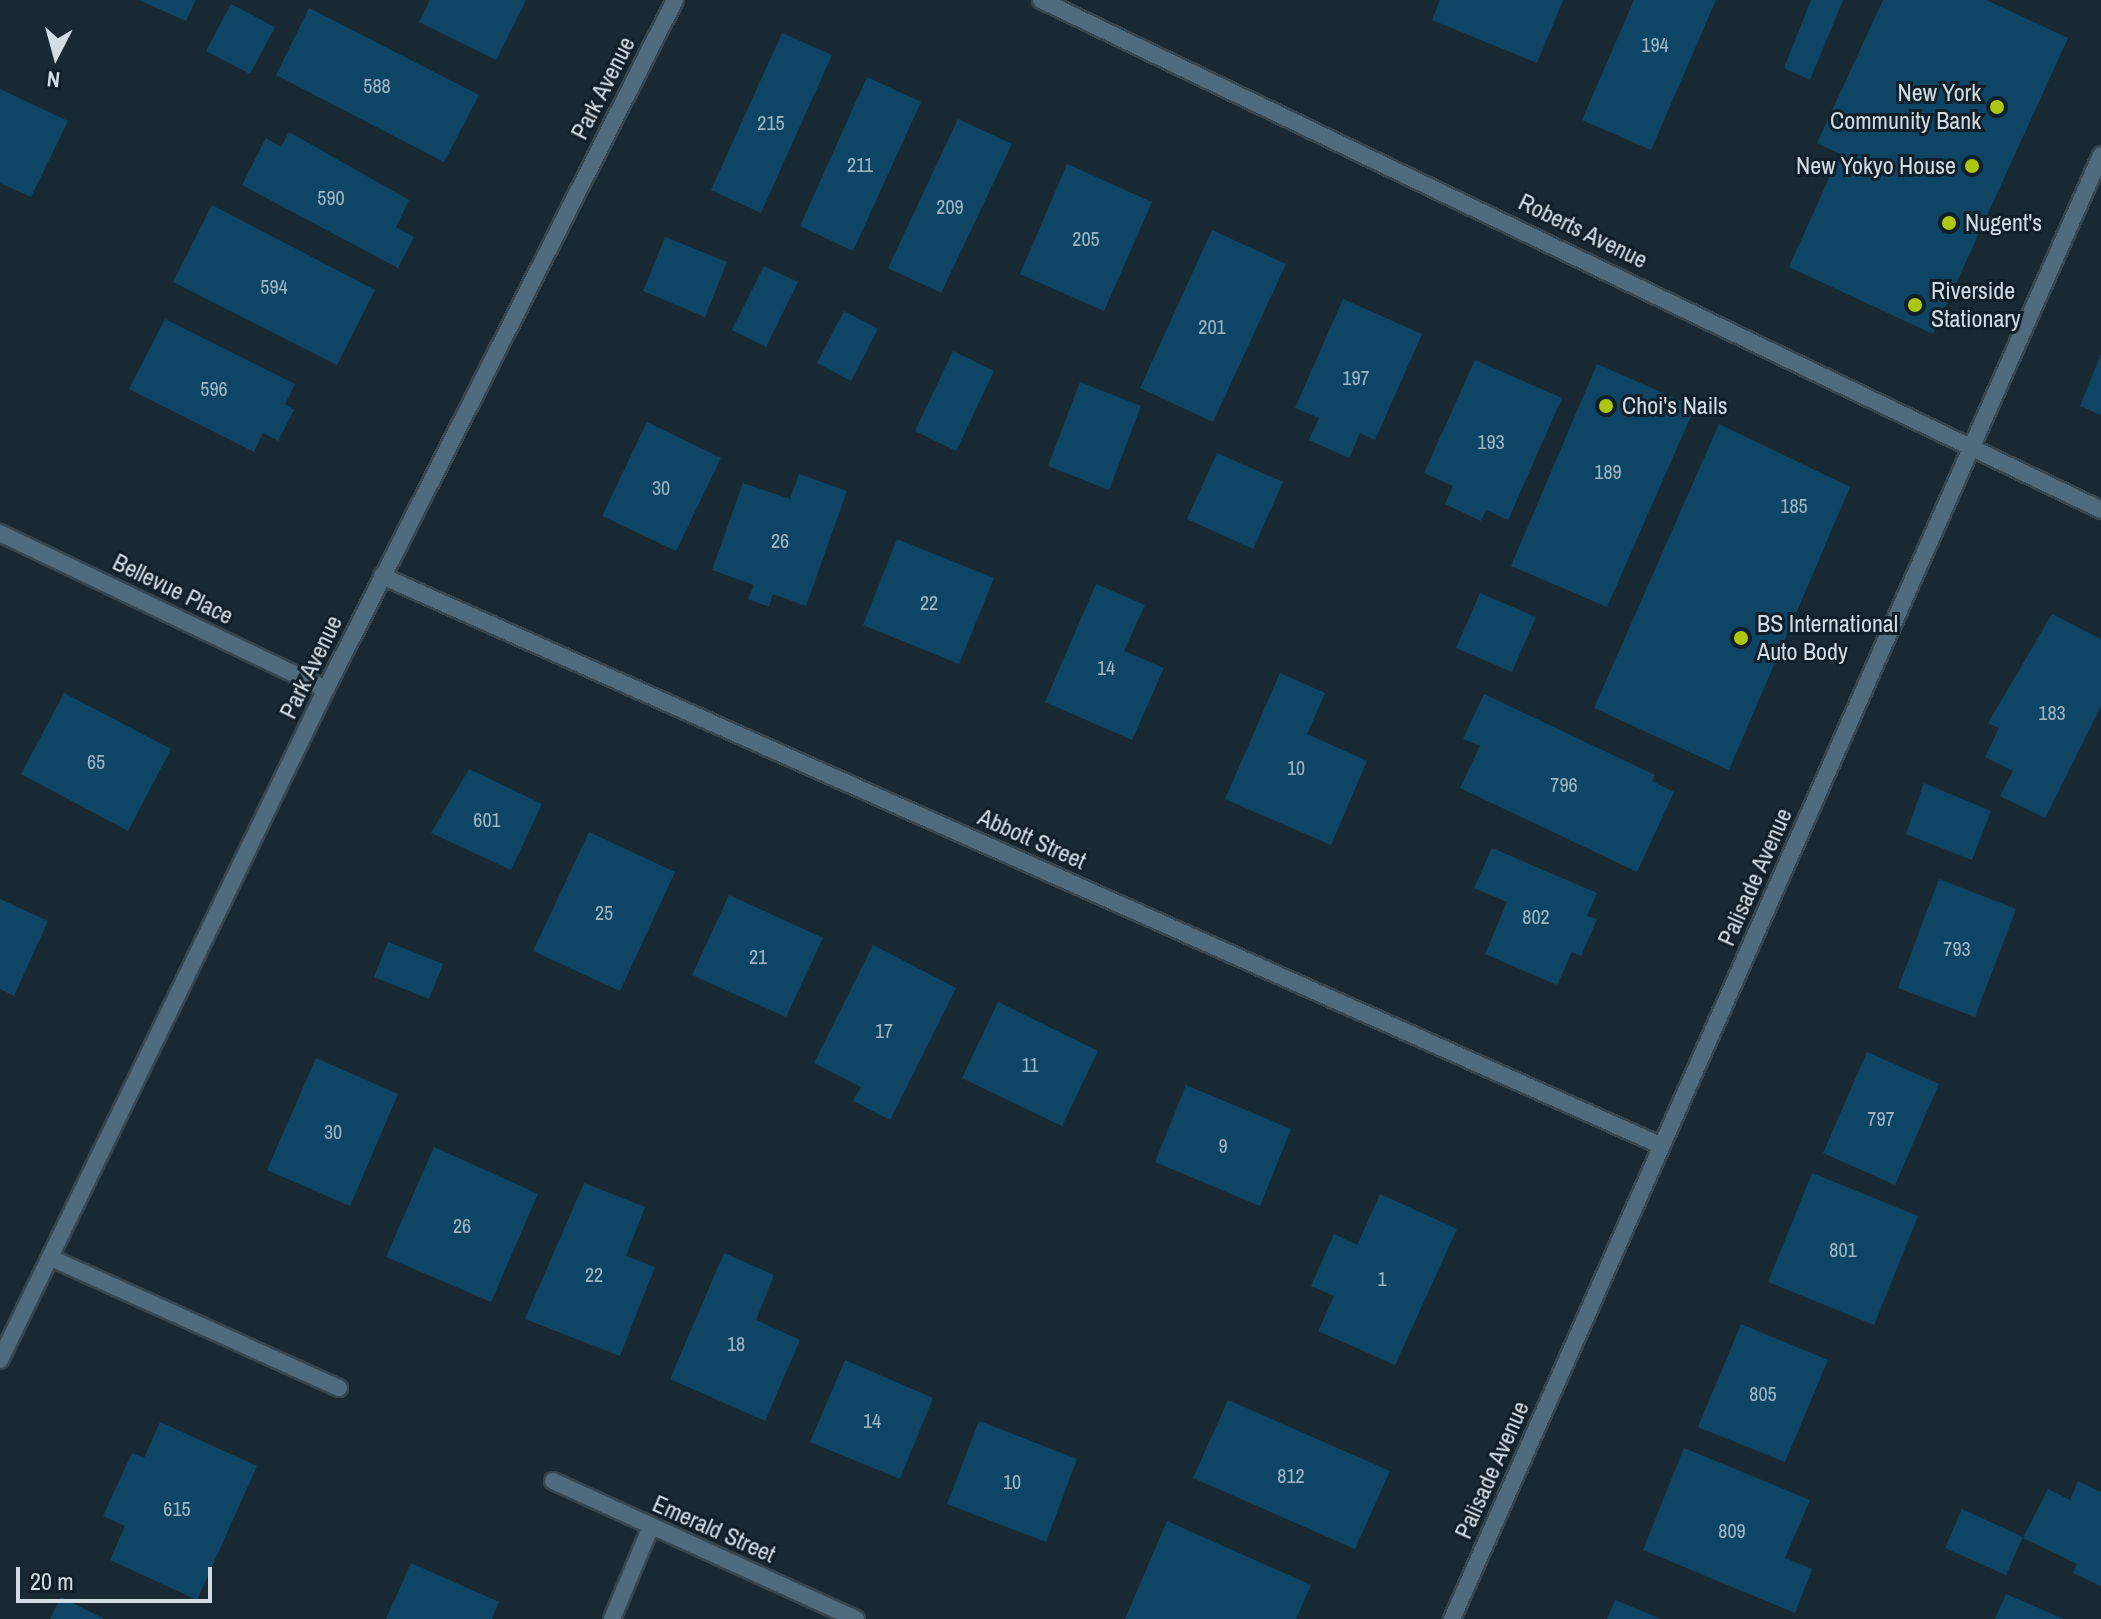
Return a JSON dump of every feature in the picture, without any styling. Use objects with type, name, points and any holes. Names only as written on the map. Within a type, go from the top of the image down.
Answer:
[{"type":"street","name":"Park Avenue","points":[[0,1360],[382,576],[675,0]]},
{"type":"street","name":"Roberts Avenue","points":[[1041,0],[2101,510]]},
{"type":"street","name":"Palisade Avenue","points":[[1452,1619],[2101,155]]},
{"type":"street","name":"Bellevue Place","points":[[0,533],[326,689]]},
{"type":"street","name":"Abbott Street","points":[[382,576],[1662,1146]]},
{"type":"street","points":[[51,1258],[339,1388]]},
{"type":"street","name":"Emerald Street","points":[[553,1481],[856,1619]]},
{"type":"street","points":[[612,1619],[651,1526]]},
{"type":"building","points":[[139,0],[196,0],[186,21]]},
{"type":"building","points":[[430,0],[526,0],[496,60],[419,22]]},
{"type":"building","points":[[1440,0],[1563,0],[1537,63],[1432,20]]},
{"type":"building","points":[[1634,0],[1716,0],[1651,150],[1582,120]]},
{"type":"building","points":[[1811,0],[1843,0],[1810,80],[1784,68]]},
{"type":"building","points":[[1883,0],[1986,0],[2068,38],[1933,334],[1789,267],[1840,154],[1817,143]]},
{"type":"building","points":[[231,4],[275,27],[250,74],[206,51]]},
{"type":"building","points":[[309,8],[479,95],[444,162],[276,75]]},
{"type":"building","points":[[782,33],[832,55],[761,213],[711,190]]},
{"type":"building","points":[[867,77],[921,102],[853,251],[800,226]]},
{"type":"building","points":[[0,89],[68,121],[31,197],[0,183]]},
{"type":"building","points":[[958,119],[1012,144],[941,293],[888,268]]},
{"type":"building","points":[[289,132],[409,200],[396,227],[414,237],[398,268],[242,185],[266,138],[281,147]]},
{"type":"building","points":[[1067,164],[1152,202],[1104,311],[1020,274]]},
{"type":"building","points":[[212,205],[375,290],[337,365],[173,282]]},
{"type":"building","points":[[1212,230],[1286,264],[1213,422],[1140,388]]},
{"type":"building","points":[[665,237],[727,262],[705,317],[643,291]]},
{"type":"building","points":[[764,266],[798,282],[766,347],[732,330]]},
{"type":"building","points":[[1343,299],[1422,334],[1375,440],[1360,433],[1349,458],[1309,440],[1319,418],[1295,408]]},
{"type":"building","points":[[844,311],[878,329],[851,381],[817,363]]},
{"type":"building","points":[[165,319],[295,384],[285,404],[294,410],[278,441],[263,433],[254,452],[129,389]]},
{"type":"building","points":[[953,351],[994,371],[956,451],[915,431]]},
{"type":"building","points":[[2101,354],[2101,415],[2080,406]]},
{"type":"building","points":[[1475,360],[1562,398],[1508,520],[1486,510],[1481,521],[1445,504],[1453,486],[1424,473]]},
{"type":"building","points":[[1597,364],[1695,407],[1607,607],[1511,566]]},
{"type":"building","points":[[1080,382],[1141,406],[1109,490],[1048,466]]},
{"type":"building","points":[[647,422],[721,458],[676,551],[602,516]]},
{"type":"building","points":[[1719,424],[1850,487],[1729,770],[1594,708]]},
{"type":"building","points":[[1217,453],[1283,482],[1253,549],[1187,519]]},
{"type":"building","points":[[799,474],[847,491],[806,606],[773,594],[769,607],[748,599],[754,585],[712,570],[743,483],[790,499]]},
{"type":"building","points":[[897,539],[994,578],[959,664],[863,625]]},
{"type":"building","points":[[1096,584],[1145,605],[1124,651],[1164,668],[1132,740],[1045,702]]},
{"type":"building","points":[[1480,593],[1536,617],[1512,672],[1456,648]]},
{"type":"building","points":[[2052,614],[2101,639],[2101,706],[2045,818],[2000,796],[2013,771],[1985,757],[1999,728],[1988,723]]},
{"type":"building","points":[[1280,673],[1325,693],[1307,734],[1367,761],[1331,845],[1225,799]]},
{"type":"building","points":[[64,693],[171,749],[128,831],[21,774]]},
{"type":"building","points":[[1484,694],[1655,775],[1652,781],[1674,792],[1637,872],[1460,788],[1480,746],[1463,739]]},
{"type":"building","points":[[469,769],[542,804],[511,870],[431,833]]},
{"type":"building","points":[[1924,783],[1991,811],[1972,860],[1906,834]]},
{"type":"building","points":[[589,832],[675,872],[620,991],[533,951]]},
{"type":"building","points":[[1492,848],[1597,893],[1587,916],[1597,919],[1581,956],[1572,952],[1557,985],[1485,954],[1507,902],[1474,888]]},
{"type":"building","points":[[1939,879],[2016,909],[1975,1017],[1898,988]]},
{"type":"building","points":[[729,895],[823,938],[786,1017],[692,975]]},
{"type":"building","points":[[0,899],[48,921],[14,996],[0,989]]},
{"type":"building","points":[[388,942],[443,964],[429,999],[374,977]]},
{"type":"building","points":[[873,945],[956,988],[890,1120],[853,1101],[861,1087],[814,1063]]},
{"type":"building","points":[[998,1002],[1098,1051],[1062,1126],[962,1078]]},
{"type":"building","points":[[1867,1052],[1939,1084],[1895,1185],[1823,1153]]},
{"type":"building","points":[[316,1058],[398,1094],[350,1206],[267,1170]]},
{"type":"building","points":[[1186,1085],[1291,1129],[1260,1206],[1155,1162]]},
{"type":"building","points":[[434,1147],[538,1194],[491,1302],[386,1257]]},
{"type":"building","points":[[1812,1173],[1918,1216],[1874,1325],[1768,1282]]},
{"type":"building","points":[[584,1183],[645,1207],[626,1256],[655,1267],[620,1356],[525,1319]]},
{"type":"building","points":[[1380,1194],[1457,1229],[1395,1365],[1318,1331],[1334,1296],[1311,1286],[1334,1234],[1357,1245]]},
{"type":"building","points":[[724,1253],[774,1275],[756,1320],[800,1340],[765,1421],[670,1379]]},
{"type":"building","points":[[1741,1324],[1828,1360],[1785,1462],[1698,1427]]},
{"type":"building","points":[[845,1360],[933,1398],[900,1479],[810,1442]]},
{"type":"building","points":[[1228,1400],[1390,1471],[1355,1549],[1193,1478]]},
{"type":"building","points":[[979,1421],[1077,1459],[1046,1542],[947,1504]]},
{"type":"building","points":[[160,1422],[257,1466],[197,1600],[110,1560],[125,1526],[103,1516],[132,1453],[144,1458]]},
{"type":"building","points":[[1684,1448],[1810,1500],[1785,1558],[1812,1569],[1795,1613],[1643,1550]]},
{"type":"building","points":[[2078,1481],[2101,1492],[2101,1586],[2073,1573],[2077,1564],[2023,1538],[2048,1489],[2070,1500]]},
{"type":"building","points":[[1962,1509],[2023,1537],[2006,1575],[1945,1548]]},
{"type":"building","points":[[1167,1521],[1311,1585],[1296,1619],[1125,1619]]},
{"type":"building","points":[[411,1563],[499,1602],[492,1619],[386,1619]]},
{"type":"building","points":[[2006,1594],[2064,1619],[1995,1619]]},
{"type":"building","points":[[61,1597],[104,1619],[50,1619]]},
{"type":"building","points":[[1615,1600],[1661,1619],[1607,1619]]},
{"type":"place","name":"New York Community Bank","points":[[1997,107]]},
{"type":"place","name":"New Yokyo House","points":[[1972,166]]},
{"type":"place","name":"Nugent's","points":[[1949,223]]},
{"type":"place","name":"Riverside Stationary","points":[[1915,305]]},
{"type":"place","name":"Choi's Nails","points":[[1606,406]]},
{"type":"place","name":"BS International Auto Body","points":[[1741,638]]}]
